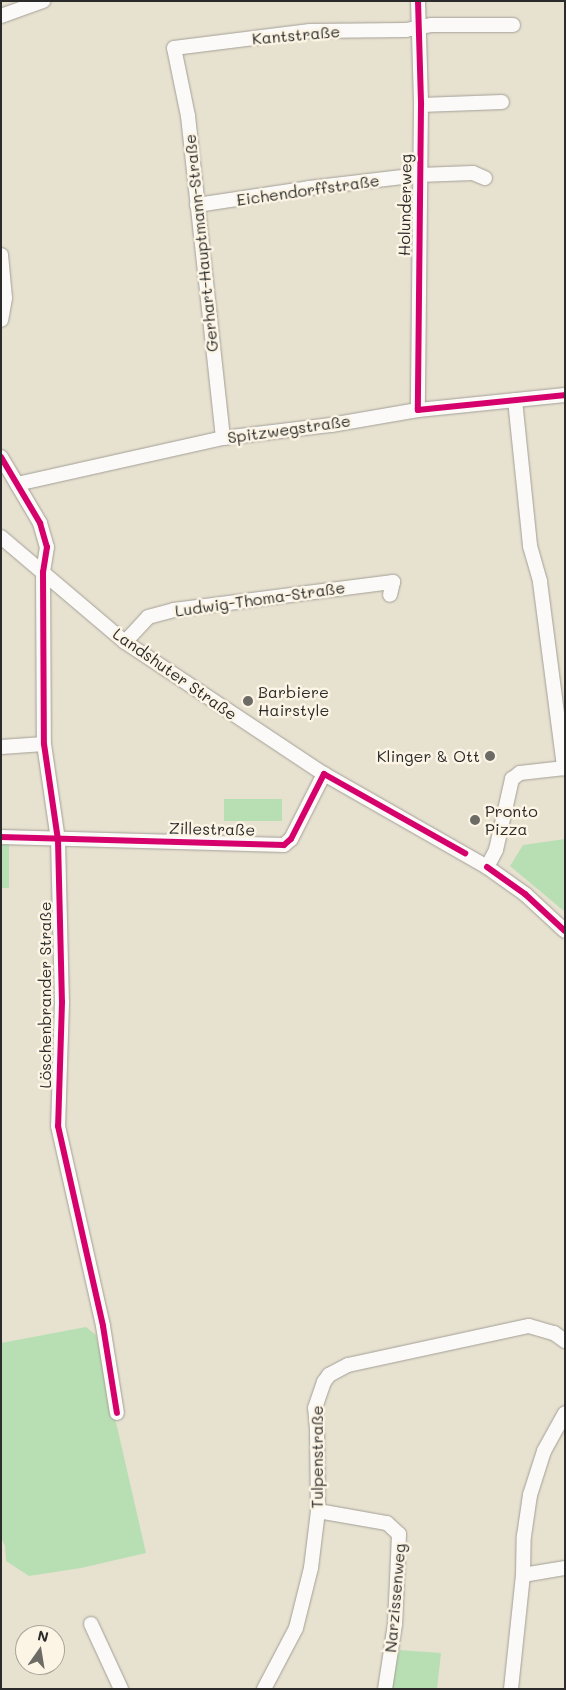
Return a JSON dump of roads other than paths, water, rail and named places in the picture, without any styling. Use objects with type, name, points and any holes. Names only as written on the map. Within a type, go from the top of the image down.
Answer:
[{"type":"street","points":[[1,16],[43,1]]},
{"type":"street","name":"Holunderweg","points":[[418,1],[421,105],[418,410]]},
{"type":"street","name":"Kantstraße","points":[[174,48],[310,31],[406,30],[431,25],[513,25]]},
{"type":"street","name":"Gerhart-Hauptmann-Straße","points":[[174,48],[188,116],[223,438]]},
{"type":"street","points":[[421,105],[502,102]]},
{"type":"street","name":"Eichendorffstraße","points":[[197,206],[309,188],[419,176],[473,173],[485,178]]},
{"type":"street","points":[[1,255],[5,298],[1,320]]},
{"type":"street","name":"Spitzwegstraße","points":[[17,484],[223,438],[418,410],[565,395]]},
{"type":"street","points":[[487,867],[496,850],[512,779],[520,773],[564,768],[540,582],[530,546],[515,400]]},
{"type":"street","name":"Löschenbrander Straße","points":[[1,456],[40,523],[47,547],[43,572],[44,744],[58,840],[62,1002],[58,1126],[103,1326],[117,1413]]},
{"type":"street","name":"Landshuter Straße","points":[[1,537],[125,642],[324,774],[487,867],[525,894],[565,931]]},
{"type":"street","name":"Ludwig-Thoma-Straße","points":[[125,642],[148,617],[174,610],[394,582],[390,595]]},
{"type":"street","points":[[1,747],[44,744]]},
{"type":"street","name":"Zillestraße","points":[[58,840],[284,845],[291,839],[324,774]]},
{"type":"street","points":[[1,837],[58,840]]},
{"type":"street","name":"Tulpenstraße","points":[[264,1689],[296,1628],[311,1568],[318,1511],[315,1408],[324,1382],[336,1370],[357,1363],[529,1326],[554,1334],[565,1341]]},
{"type":"street","points":[[511,1689],[523,1575],[524,1536],[530,1495],[544,1451],[565,1413]]},
{"type":"street","name":"Narzissenweg","points":[[318,1511],[386,1523],[399,1534],[395,1624],[385,1689]]},
{"type":"street","points":[[523,1575],[565,1568]]},
{"type":"street","points":[[90,1624],[121,1689]]},
{"type":"place","name":"Barbiere Hairstyle","points":[[248,701]]},
{"type":"place","name":"Klinger & Ott","points":[[490,756]]},
{"type":"place","name":"Pronto Pizza","points":[[475,820]]}]
